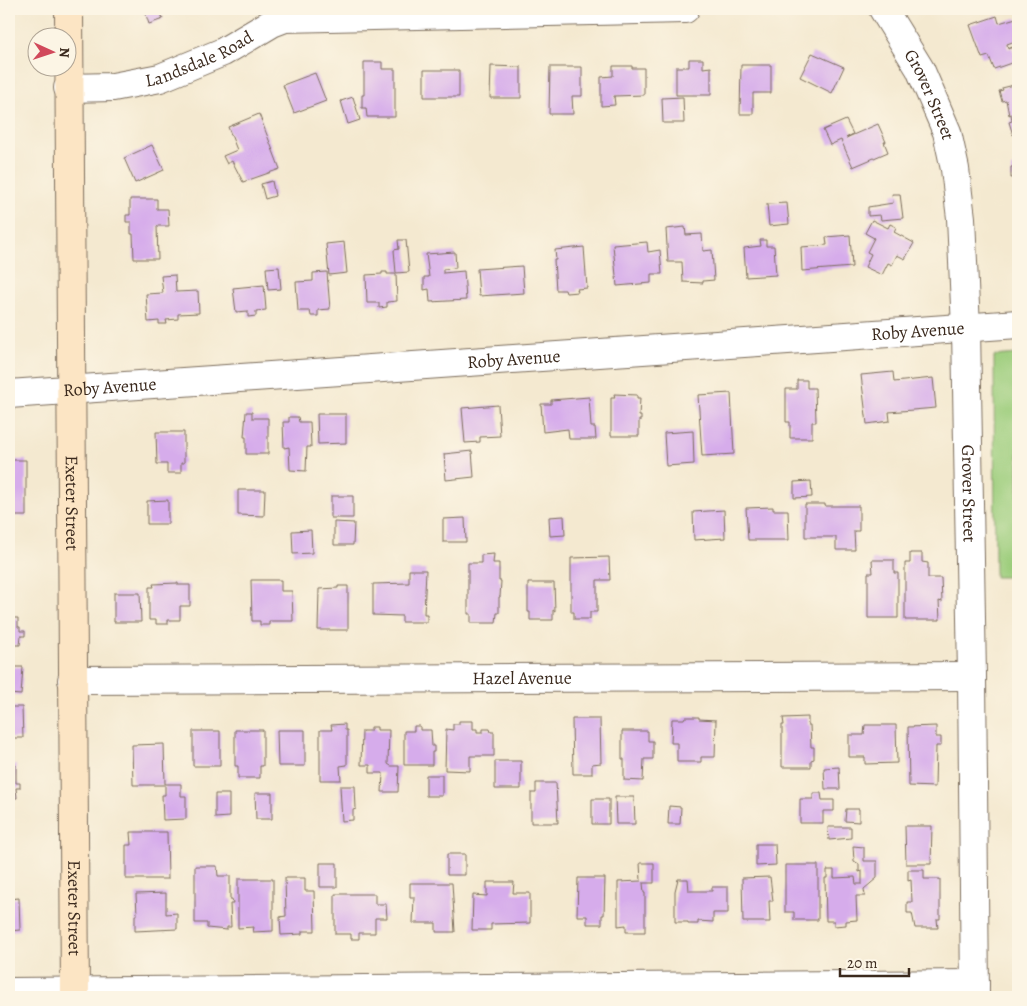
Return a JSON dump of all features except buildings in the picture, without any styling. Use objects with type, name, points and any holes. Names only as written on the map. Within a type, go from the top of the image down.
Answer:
[{"type":"street","name":"Exeter Street","points":[[69,9],[75,994]]},
{"type":"street","name":"Landsdale Road","points":[[68,88],[113,87],[160,78],[223,52],[272,16],[285,18],[685,9]]},
{"type":"street","name":"Grover Street","points":[[883,9],[920,69],[947,132],[955,169],[961,218],[966,328],[975,991]]},
{"type":"street","name":"Roby Avenue","points":[[9,394],[1018,324]]},
{"type":"street","name":"Hazel Avenue","points":[[72,680],[972,676]]},
{"type":"street","points":[[9,992],[75,994],[975,991]]},
{"type":"green space","points":[[1018,354],[1018,577],[995,577],[994,356]]}]
